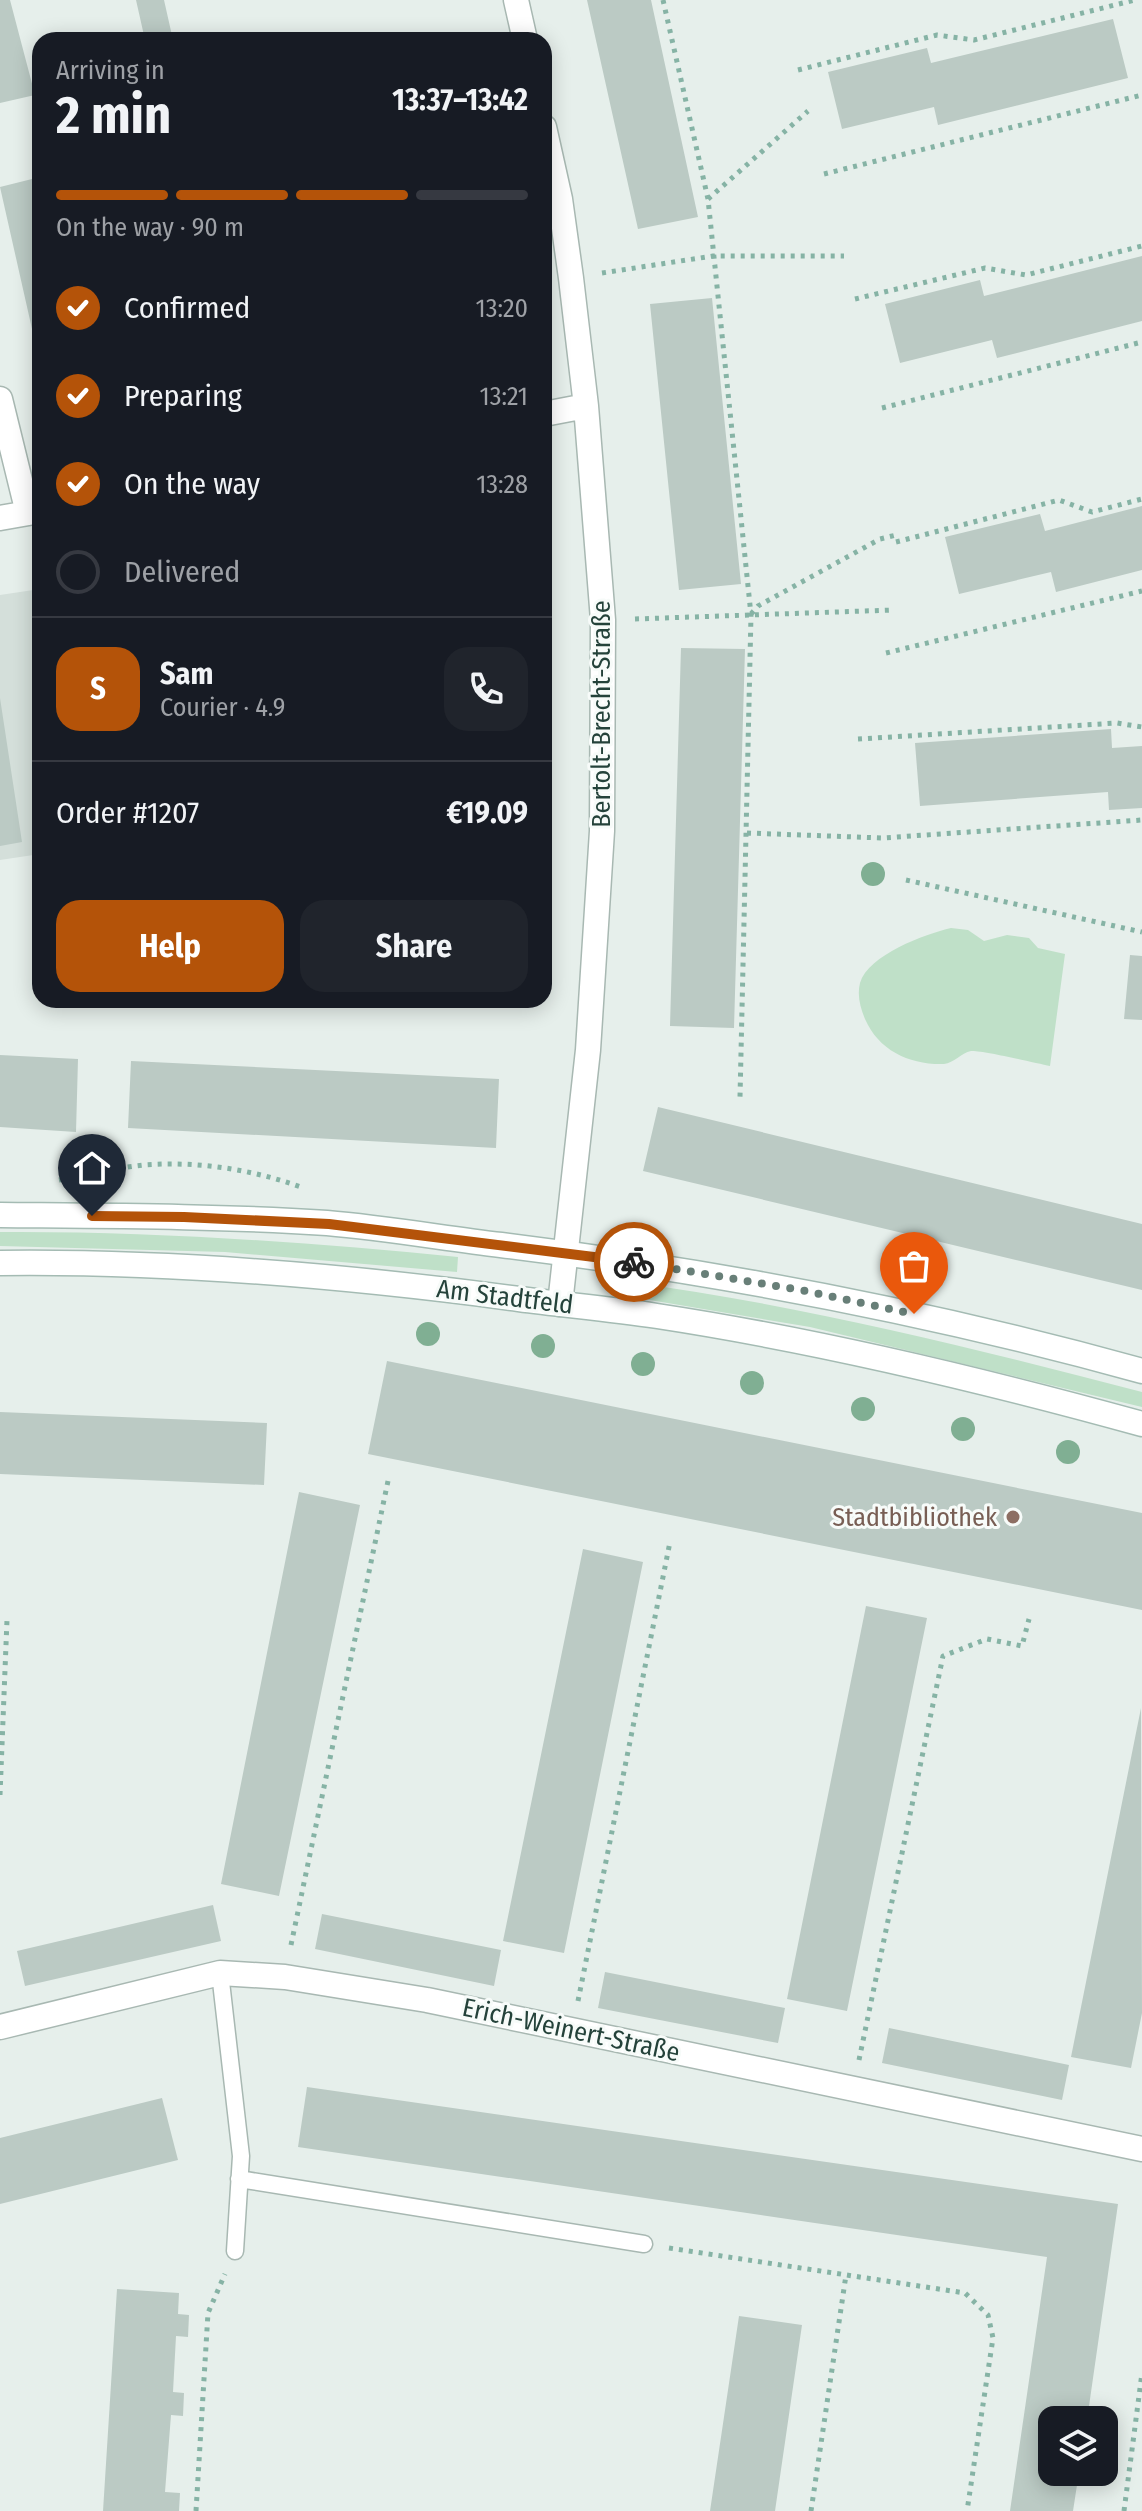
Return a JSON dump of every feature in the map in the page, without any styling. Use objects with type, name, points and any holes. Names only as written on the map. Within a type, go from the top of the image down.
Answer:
[{"type":"street","points":[[516,0],[523,32]]},
{"type":"street","name":"Bertolt-Brecht-Straße","points":[[552,163],[560,199],[586,406],[603,620],[602,831],[588,1050],[560,1304]]},
{"type":"street","points":[[0,399],[32,505]]},
{"type":"street","points":[[552,412],[586,406]]},
{"type":"street","points":[[0,518],[32,512]]},
{"type":"street","name":"Am Stadtfeld","points":[[0,1215],[184,1217],[329,1224],[566,1253],[806,1291],[956,1324],[1142,1371]]},
{"type":"street","name":"Am Stadtfeld","points":[[0,1263],[228,1269],[328,1276],[657,1316],[795,1340],[1142,1424]]},
{"type":"street","name":"Erich-Weinert-Straße","points":[[0,2027],[220,1973],[285,1977],[427,2000],[1142,2149]]},
{"type":"lane","points":[[220,1973],[241,2156],[235,2251]]},
{"type":"lane","points":[[239,2179],[644,2244]]},
{"type":"path","points":[[663,0],[708,199],[751,615],[740,1097]]},
{"type":"path","points":[[798,70],[937,35],[974,40],[1135,0]]},
{"type":"path","points":[[824,174],[1142,95]]},
{"type":"path","points":[[708,199],[808,111]]},
{"type":"path","points":[[855,299],[985,268],[1026,275],[1142,246]]},
{"type":"path","points":[[571,278],[713,256],[844,256]]},
{"type":"path","points":[[882,408],[1142,342]]},
{"type":"path","points":[[751,615],[758,606],[880,539],[896,538],[1059,500],[1092,512],[1142,499]]},
{"type":"path","points":[[886,653],[1142,591]]},
{"type":"path","points":[[603,620],[893,610]]},
{"type":"path","points":[[858,739],[1117,723],[1142,727]]},
{"type":"path","points":[[747,833],[882,838],[1142,820]]},
{"type":"path","points":[[906,880],[1142,932]]},
{"type":"path","points":[[285,1977],[388,1481]]},
{"type":"path","points":[[572,2030],[670,1542]]},
{"type":"path","points":[[853,2088],[943,1656],[987,1639],[1022,1646],[1029,1619]]},
{"type":"path","points":[[0,1795],[7,1620]]},
{"type":"path","points":[[644,2244],[965,2293],[988,2315],[993,2338],[967,2511]]},
{"type":"path","points":[[196,2511],[208,2313],[235,2251]]},
{"type":"path","points":[[811,2511],[846,2275]]},
{"type":"path","points":[[1124,2511],[1142,2373]]},
{"type":"shaded area","points":[[32,590],[32,855],[0,860],[0,595]]},
{"type":"green space","points":[[951,928],[968,930],[984,941],[1007,935],[1029,938],[1038,948],[1065,954],[1050,1066],[971,1051],[951,1062],[931,1064],[908,1059],[878,1040],[860,1006],[860,983],[865,973],[874,963],[899,947]]},
{"type":"green space","points":[[0,1232],[172,1236],[401,1252],[458,1257],[457,1272],[225,1252],[0,1246]]},
{"type":"green space","points":[[628,1282],[822,1315],[951,1344],[1142,1392],[1142,1407],[810,1327],[626,1296]]},
{"type":"building","points":[[0,0],[10,0],[32,84],[32,96],[0,103]]},
{"type":"building","points":[[136,0],[164,0],[171,32],[143,32]]},
{"type":"building","points":[[587,0],[651,0],[698,217],[638,229]]},
{"type":"building","points":[[1113,19],[1128,78],[938,125],[934,107],[842,129],[828,72],[927,48],[931,63]]},
{"type":"building","points":[[32,179],[32,329],[0,187]]},
{"type":"building","points":[[1142,256],[1142,321],[997,358],[992,340],[900,363],[885,304],[980,280],[984,296]]},
{"type":"building","points":[[712,298],[741,584],[679,590],[650,304]]},
{"type":"building","points":[[1142,506],[1142,570],[1056,592],[1051,572],[959,594],[945,537],[1040,514],[1045,531]]},
{"type":"building","points":[[681,648],[745,649],[734,1028],[670,1026]]},
{"type":"building","points":[[0,698],[22,842],[0,846]]},
{"type":"building","points":[[1111,729],[1112,748],[1142,746],[1142,808],[1109,810],[1108,792],[920,806],[915,743]]},
{"type":"building","points":[[1130,955],[1142,956],[1142,1020],[1124,1019]]},
{"type":"building","points":[[0,1055],[78,1059],[76,1132],[0,1127]]},
{"type":"building","points":[[131,1061],[499,1079],[496,1148],[128,1128]]},
{"type":"building","points":[[658,1107],[1142,1224],[1142,1290],[643,1171]]},
{"type":"building","points":[[387,1361],[1142,1513],[1142,1610],[368,1454]]},
{"type":"building","points":[[0,1412],[267,1423],[264,1485],[0,1474]]},
{"type":"building","points":[[299,1492],[360,1505],[279,1896],[221,1884]]},
{"type":"building","points":[[583,1549],[643,1562],[564,1953],[503,1941]]},
{"type":"building","points":[[866,1606],[927,1618],[847,2011],[787,1999]]},
{"type":"building","points":[[1141,1708],[1142,2013],[1131,2068],[1071,2057]]},
{"type":"building","points":[[213,1905],[221,1941],[25,1986],[17,1951]]},
{"type":"building","points":[[322,1914],[501,1950],[494,1986],[315,1949]]},
{"type":"building","points":[[605,1972],[785,2008],[778,2043],[598,2008]]},
{"type":"building","points":[[889,2028],[1069,2065],[1062,2100],[882,2063]]},
{"type":"building","points":[[307,2087],[1118,2204],[1089,2406],[1038,2406],[1038,2486],[1077,2486],[1073,2511],[1010,2511],[1047,2257],[298,2147]]},
{"type":"building","points":[[162,2098],[178,2160],[0,2204],[0,2138]]},
{"type":"building","points":[[117,2289],[179,2293],[178,2314],[189,2315],[188,2337],[176,2336],[173,2392],[184,2393],[183,2416],[171,2415],[165,2492],[180,2493],[179,2511],[103,2511]]},
{"type":"building","points":[[739,2316],[802,2325],[775,2511],[710,2511]]},
{"type":"way so far","points":[[634,1262],[806,1291],[914,1314]]},
{"type":"place","name":"Stadtbibliothek","points":[[1013,1517]]},
{"type":"route","points":[[92,1216],[329,1224],[634,1262]]}]
